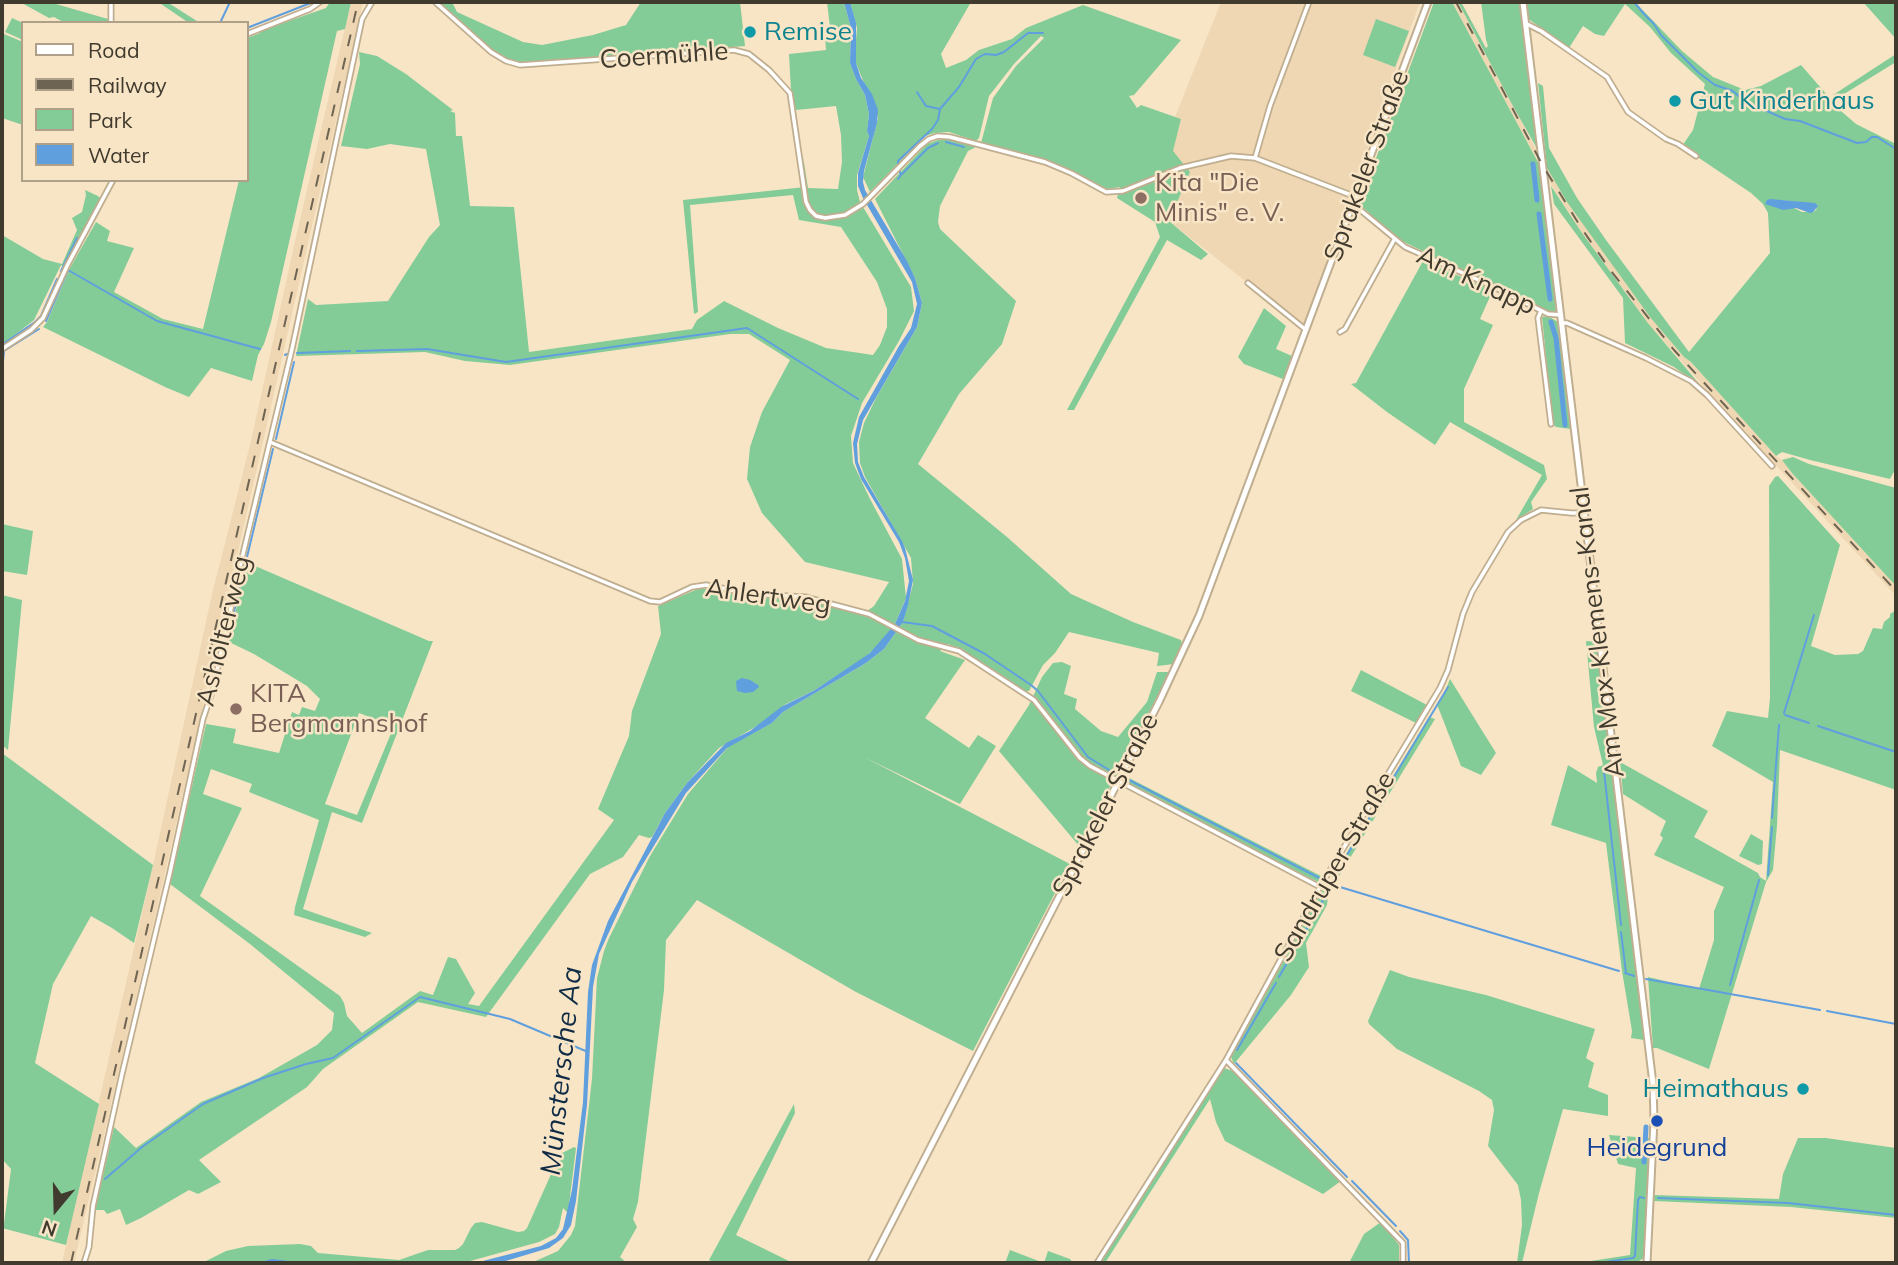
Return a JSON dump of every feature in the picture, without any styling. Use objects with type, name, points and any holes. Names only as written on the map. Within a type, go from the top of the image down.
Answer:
[{"type":"main road","name":"Sprakeler Straße","points":[[871,1263],[1159,702],[1199,616],[1428,2]]},
{"type":"main road","name":"Am Max-Klemens-Kanal","points":[[1523,2],[1654,1091],[1647,1263]]},
{"type":"street","points":[[111,2],[111,21]]},
{"type":"street","points":[[248,34],[310,9],[320,2]]},
{"type":"street","name":"Ashölterweg","points":[[84,1263],[89,1247],[93,1206],[121,1074],[292,349],[362,19],[372,2]]},
{"type":"street","name":"Coermühle","points":[[435,2],[491,52],[520,65],[734,50],[749,54],[769,70],[790,93],[806,202],[816,216],[825,218],[845,215],[863,204],[929,139],[939,136],[1045,162],[1106,191],[1123,191],[1180,168],[1231,156],[1255,158],[1356,197]]},
{"type":"street","points":[[1255,158],[1270,106],[1309,2]]},
{"type":"street","points":[[1525,23],[1541,31],[1606,77],[1628,111],[1666,139],[1696,156]]},
{"type":"street","points":[[2,349],[31,330],[43,318],[67,266],[112,182]]},
{"type":"street","name":"Am Knapp","points":[[1353,204],[1405,247],[1541,311],[1561,315]]},
{"type":"street","name":"Am Knapp","points":[[1340,332],[1345,329],[1394,240]]},
{"type":"street","points":[[1248,283],[1306,331]]},
{"type":"street","points":[[1541,311],[1538,318],[1551,424]]},
{"type":"street","name":"Am Knapp","points":[[1562,323],[1646,358],[1691,381],[1772,466]]},
{"type":"street","name":"Ahlertweg","points":[[270,442],[650,601],[660,602],[692,587],[710,585],[752,594],[805,597],[869,614],[923,642],[959,651],[1030,697],[1080,758],[1090,766],[1322,885]]},
{"type":"street","name":"Sandruper Straße","points":[[1097,1263],[1226,1060],[1322,885],[1446,677],[1463,614],[1472,592],[1508,532],[1521,520],[1541,510],[1584,513]]},
{"type":"street","points":[[1226,1060],[1403,1243],[1403,1263]]},
{"type":"shaded area","points":[[351,2],[363,2],[157,908],[74,1263],[62,1263],[212,594],[251,441]]},
{"type":"shaded area","points":[[1221,2],[1420,2],[1304,327],[1169,221],[1190,172],[1172,151],[1181,119],[1175,117]]},
{"type":"shaded area","points":[[1452,2],[1458,2],[1567,202],[1684,357],[1896,586],[1896,596],[1647,322],[1556,193]]},
{"type":"green space","points":[[20,2],[49,2],[108,21],[61,21],[54,17],[49,18]]},
{"type":"green space","points":[[158,2],[167,2],[197,21],[186,21]]},
{"type":"green space","points":[[330,2],[351,2],[345,29],[337,31],[271,322],[258,355],[252,381],[211,368],[189,397],[43,327],[70,268],[96,222],[110,231],[107,241],[134,248],[114,292],[163,319],[203,329],[239,182],[248,182],[248,38],[326,8]]},
{"type":"green space","points":[[437,2],[452,2],[457,12],[523,42],[542,45],[626,25],[641,2],[740,2],[745,46],[528,64],[510,62],[481,42]]},
{"type":"green space","points":[[827,2],[844,2],[851,28],[850,63],[865,95],[869,114],[869,136],[857,175],[857,190],[860,202],[911,287],[914,311],[862,403],[851,436],[853,463],[902,559],[906,598],[895,624],[877,647],[864,658],[719,748],[687,783],[665,813],[652,837],[639,835],[623,857],[590,874],[486,1017],[418,1002],[323,1069],[307,1087],[199,1160],[221,1182],[198,1194],[189,1190],[126,1225],[120,1209],[107,1214],[104,1210],[95,1210],[114,1127],[136,1148],[201,1102],[259,1078],[317,1045],[332,1030],[334,1013],[250,944],[170,884],[206,724],[236,729],[233,743],[279,753],[292,712],[299,715],[302,707],[315,711],[320,699],[307,686],[229,642],[246,562],[433,641],[362,823],[332,812],[303,909],[372,933],[365,937],[294,915],[319,820],[249,792],[252,784],[211,769],[203,794],[242,808],[200,896],[340,996],[347,1016],[362,1033],[420,991],[433,995],[448,957],[456,959],[475,993],[468,1004],[479,1006],[614,820],[598,809],[629,736],[632,711],[661,634],[658,606],[700,588],[754,598],[803,599],[863,614],[874,606],[889,582],[805,562],[762,513],[747,479],[750,447],[762,412],[790,360],[749,334],[730,334],[510,365],[465,361],[425,352],[296,356],[308,299],[316,305],[388,301],[429,237],[440,225],[426,149],[390,144],[367,149],[341,146],[360,64],[359,52],[377,56],[406,74],[453,110],[450,111],[455,113],[456,136],[462,136],[470,206],[514,207],[529,352],[692,329],[697,320],[724,301],[826,348],[873,355],[887,327],[887,309],[877,282],[841,227],[799,220],[793,195],[690,205],[698,312],[694,314],[683,200],[805,187],[803,156],[808,188],[838,189],[842,162],[836,106],[796,110],[791,91],[789,54],[826,50],[825,37],[831,36]],"holes":[[[359,713],[391,725],[392,731],[357,815],[325,804]]]},
{"type":"green space","points":[[850,2],[971,2],[941,54],[946,68],[966,60],[979,50],[1012,39],[1026,28],[1083,5],[1181,40],[1134,95],[1129,96],[1137,108],[1141,105],[1181,119],[1173,151],[1190,172],[1169,221],[1208,254],[1201,260],[1167,240],[1074,410],[1067,410],[1160,237],[1155,222],[1117,198],[1120,187],[1107,189],[1046,160],[981,143],[993,98],[1016,66],[1044,38],[1041,36],[989,96],[976,141],[949,132],[925,136],[870,192],[863,177],[878,118],[856,63],[857,28]]},
{"type":"green space","points":[[1434,2],[1452,2],[1540,166],[1557,309],[1554,313],[1404,242],[1359,204]]},
{"type":"green space","points":[[1458,2],[1461,2],[1486,48],[1488,46],[1481,2],[1519,2],[1539,152],[1514,108]]},
{"type":"green space","points":[[1526,2],[1635,2],[1682,51],[1713,77],[1745,90],[1761,86],[1801,65],[1841,111],[1856,124],[1896,144],[1896,468],[1890,479],[1782,452],[1776,456],[1650,317],[1567,202],[1547,168],[1538,83],[1543,86],[1549,148],[1577,198],[1689,352],[1770,253],[1768,213],[1763,204],[1699,158],[1680,149],[1693,130],[1705,84],[1671,53],[1650,27],[1625,4],[1604,36],[1583,26],[1569,48],[1527,18]],"holes":[[[1779,200],[1799,202],[1817,209],[1813,212],[1802,212]]]},
{"type":"green space","points":[[1863,2],[1896,2],[1896,39]]},
{"type":"green space","points":[[12,18],[21,22],[21,39],[5,32]]},
{"type":"green space","points":[[1376,19],[1409,31],[1395,67],[1363,55]]},
{"type":"green space","points":[[4,34],[21,41],[21,124],[2,118]]},
{"type":"green space","points":[[1896,54],[1896,62],[1836,99],[1833,95]]},
{"type":"green space","points":[[950,140],[976,147],[968,151],[940,206],[940,229],[1016,301],[1002,344],[959,394],[918,464],[1071,594],[1181,640],[1182,644],[1174,664],[1157,666],[1159,653],[1069,632],[1043,665],[1029,691],[959,648],[948,644],[940,651],[965,660],[925,718],[969,748],[978,735],[996,746],[960,804],[864,757],[1070,864],[973,1051],[856,992],[697,900],[666,940],[664,990],[638,1202],[633,1219],[637,1227],[620,1257],[627,1263],[531,1263],[558,1251],[575,1226],[592,1079],[597,978],[609,938],[650,856],[688,794],[729,746],[772,723],[783,712],[866,663],[884,649],[903,622],[913,584],[911,558],[865,477],[860,463],[859,442],[864,423],[876,398],[917,327],[922,303],[915,278],[875,199],[927,144]]},
{"type":"green space","points":[[1551,186],[1647,322],[1701,386],[1674,367],[1625,343],[1623,298],[1554,204]]},
{"type":"green space","points":[[85,190],[101,199],[63,267],[61,265],[34,320],[2,345],[2,235],[43,259],[62,264],[77,230],[72,218],[82,212]]},
{"type":"green space","points":[[1423,261],[1493,290],[1480,319],[1493,325],[1464,389],[1464,422],[1544,465],[1547,479],[1531,502],[1533,509],[1516,520],[1542,475],[1450,422],[1435,445],[1351,384],[1356,383]]},
{"type":"green space","points":[[1264,308],[1286,326],[1276,349],[1292,356],[1283,379],[1244,364],[1238,357]]},
{"type":"green space","points":[[1548,316],[1558,322],[1571,429],[1553,424],[1542,317]]},
{"type":"green space","points":[[1793,457],[1896,488],[1896,586],[1782,460]]},
{"type":"green space","points":[[1778,476],[1840,545],[1811,646],[1835,655],[1858,654],[1863,651],[1873,628],[1882,629],[1884,622],[1896,610],[1896,790],[1780,750],[1773,870],[1766,882],[1709,1069],[1653,1048],[1648,977],[1699,989],[1714,940],[1714,911],[1724,887],[1654,855],[1663,838],[1660,835],[1666,821],[1623,794],[1620,762],[1708,811],[1694,837],[1758,873],[1766,881],[1773,782],[1712,746],[1727,711],[1768,718],[1769,486]]},
{"type":"green space","points":[[2,524],[33,531],[27,575],[2,571]]},
{"type":"green space","points":[[2,595],[22,600],[8,750],[2,745]]},
{"type":"green space","points":[[1586,641],[1596,642],[1644,1040],[1631,1038],[1606,843],[1551,825],[1568,765],[1597,783],[1598,767],[1603,765],[1594,727]]},
{"type":"green space","points":[[1062,662],[1071,666],[1064,694],[1077,699],[1075,709],[1101,731],[1118,737],[1147,702],[1157,672],[1170,672],[1079,846],[999,751],[1029,705],[1042,677],[1053,663]]},
{"type":"green space","points":[[1361,670],[1427,705],[1416,723],[1351,691]]},
{"type":"green space","points":[[1450,679],[1496,753],[1481,775],[1461,766],[1437,705]]},
{"type":"green space","points":[[1429,717],[1435,719],[1336,881],[1332,877]]},
{"type":"green space","points":[[2,753],[153,865],[134,943],[91,916],[53,984],[35,1063],[99,1104],[66,1245],[2,1228],[11,1169],[2,1159]]},
{"type":"green space","points":[[1129,778],[1323,877],[1320,883],[1125,784]]},
{"type":"green space","points":[[1751,834],[1763,841],[1762,864],[1758,865],[1739,856]]},
{"type":"green space","points":[[1328,880],[1335,883],[1328,896],[1327,905],[1306,943],[1309,967],[1291,995],[1234,1064],[1231,1057]]},
{"type":"green space","points":[[1390,970],[1486,995],[1595,1029],[1586,1058],[1594,1063],[1588,1087],[1608,1095],[1608,1116],[1563,1109],[1522,1263],[1517,1263],[1522,1225],[1518,1185],[1488,1146],[1494,1110],[1492,1100],[1397,1049],[1369,1024]]},
{"type":"green space","points":[[1224,1068],[1233,1071],[1341,1181],[1323,1194],[1225,1141],[1210,1099],[1105,1263],[1100,1263]]},
{"type":"green space","points":[[794,1104],[795,1113],[736,1235],[793,1263],[715,1263],[709,1260]]},
{"type":"green space","points":[[1609,1135],[1650,1138],[1644,1258],[1619,1263],[1578,1263],[1630,1255],[1636,1168],[1618,1164]]},
{"type":"green space","points":[[1798,1138],[1826,1138],[1896,1148],[1896,1218],[1791,1207],[1654,1201],[1654,1195],[1779,1199],[1783,1174]]},
{"type":"green space","points":[[574,1147],[568,1213],[563,1208],[555,1234],[539,1242],[463,1263],[202,1263],[226,1251],[248,1246],[300,1244],[311,1246],[318,1253],[399,1260],[428,1250],[455,1250],[463,1244],[475,1223],[482,1222],[518,1232],[524,1231],[560,1154]]},
{"type":"green space","points":[[1381,1222],[1399,1245],[1399,1263],[1349,1263],[1364,1234]]},
{"type":"green space","points":[[1010,1250],[1044,1263],[1005,1263]]},
{"type":"green space","points":[[1048,1251],[1070,1259],[1073,1263],[1044,1263]]},
{"type":"water","points":[[844,2],[850,2],[856,23],[856,63],[878,110],[864,171],[865,190],[907,261],[922,303],[917,327],[863,420],[857,444],[858,462],[864,477],[905,548],[913,580],[908,605],[903,622],[884,649],[866,663],[783,712],[772,723],[727,748],[686,793],[632,882],[599,954],[593,987],[587,1105],[571,1225],[563,1238],[549,1248],[499,1263],[475,1263],[541,1246],[556,1238],[563,1229],[572,1190],[583,1102],[588,992],[592,965],[608,921],[665,813],[687,783],[726,743],[750,731],[781,707],[815,690],[870,653],[895,624],[905,601],[909,581],[905,558],[899,542],[861,479],[855,463],[853,443],[859,417],[911,328],[917,304],[912,282],[858,186],[858,173],[869,136],[869,114],[865,95],[850,63],[851,28]]},
{"type":"water","points":[[1770,199],[1815,203],[1818,206],[1810,213],[1796,208],[1783,210],[1765,204]]},
{"type":"water","points":[[742,678],[759,687],[753,692],[737,691],[736,681]]},
{"type":"waterway","points":[[221,21],[230,2]]},
{"type":"waterway","points":[[248,28],[313,2]]},
{"type":"waterway","points":[[1634,2],[1661,35],[1715,85],[1733,91],[1744,101],[1785,119],[1800,121],[1857,143],[1877,137],[1896,149]]},
{"type":"waterway","points":[[898,179],[901,175],[898,161],[932,129],[938,120],[940,109],[959,87],[976,59],[985,54],[996,55],[1004,52],[1028,33],[1043,33]]},
{"type":"waterway","points":[[917,92],[926,106],[940,109]]},
{"type":"waterway","points":[[946,142],[964,147]]},
{"type":"waterway","points":[[900,176],[928,148],[938,143]]},
{"type":"waterway","points":[[1533,164],[1537,200]]},
{"type":"waterway","points":[[1539,214],[1550,299]]},
{"type":"waterway","points":[[61,271],[77,238]]},
{"type":"waterway","points":[[46,321],[68,270],[157,321],[260,349]]},
{"type":"waterway","points":[[3,344],[41,316],[57,279]]},
{"type":"waterway","points":[[1551,322],[1556,338],[1565,425]]},
{"type":"waterway","points":[[357,351],[427,349],[506,362],[747,328],[858,399]]},
{"type":"waterway","points":[[2,372],[4,351],[39,329]]},
{"type":"waterway","points":[[297,353],[350,351]]},
{"type":"waterway","points":[[276,439],[294,362]]},
{"type":"waterway","points":[[247,557],[273,449]]},
{"type":"waterway","points":[[228,639],[245,562]]},
{"type":"waterway","points":[[1784,713],[1814,615]]},
{"type":"waterway","points":[[902,622],[932,626],[985,654],[1031,685],[1088,757],[1114,773]]},
{"type":"waterway","points":[[1335,875],[1448,687]]},
{"type":"waterway","points":[[1785,715],[1809,723]]},
{"type":"waterway","points":[[1772,818],[1779,725]]},
{"type":"waterway","points":[[1818,726],[1896,752]]},
{"type":"waterway","points":[[1604,771],[1621,925]]},
{"type":"waterway","points":[[1127,779],[1329,883],[1327,893],[1279,977]]},
{"type":"waterway","points":[[1768,875],[1772,827]]},
{"type":"waterway","points":[[1730,985],[1759,880]]},
{"type":"waterway","points":[[1340,887],[1619,971]]},
{"type":"waterway","points":[[1621,932],[1626,973]]},
{"type":"waterway","points":[[1625,973],[1634,976]]},
{"type":"waterway","points":[[1646,979],[1820,1010]]},
{"type":"waterway","points":[[1237,1050],[1276,983]]},
{"type":"waterway","name":"Münstersche Aa","points":[[105,1179],[142,1147],[203,1104],[263,1078],[333,1058],[420,997],[510,1019],[588,1052]]},
{"type":"waterway","points":[[1827,1011],[1896,1024]]},
{"type":"waterway","points":[[1236,1063],[1347,1177]]},
{"type":"waterway","points":[[1644,1162],[1646,1127]]},
{"type":"waterway","points":[[1352,1181],[1396,1226]]},
{"type":"waterway","points":[[1598,1263],[1635,1256],[1638,1200],[1640,1197],[1644,1198]]},
{"type":"waterway","points":[[1658,1198],[1788,1203],[1896,1215]]},
{"type":"waterway","points":[[1400,1231],[1408,1240],[1409,1263]]},
{"type":"waterway","points":[[261,1263],[272,1260],[298,1263]]},
{"type":"railway","points":[[71,1263],[358,2]]},
{"type":"railway","points":[[1456,2],[1543,166],[1611,271],[1674,350],[1896,591]]},
{"type":"place","name":"Remise","points":[[750,32]]},
{"type":"place","name":"Gut Kinderhaus","points":[[1675,101]]},
{"type":"place","name":"Kita \"Die Minis\" e. V.","points":[[1141,198]]},
{"type":"place","name":"KITA Bergmannshof","points":[[236,709]]},
{"type":"place","name":"Heimathaus","points":[[1803,1089]]},
{"type":"place","name":"Heidegrund","points":[[1657,1121]]}]
